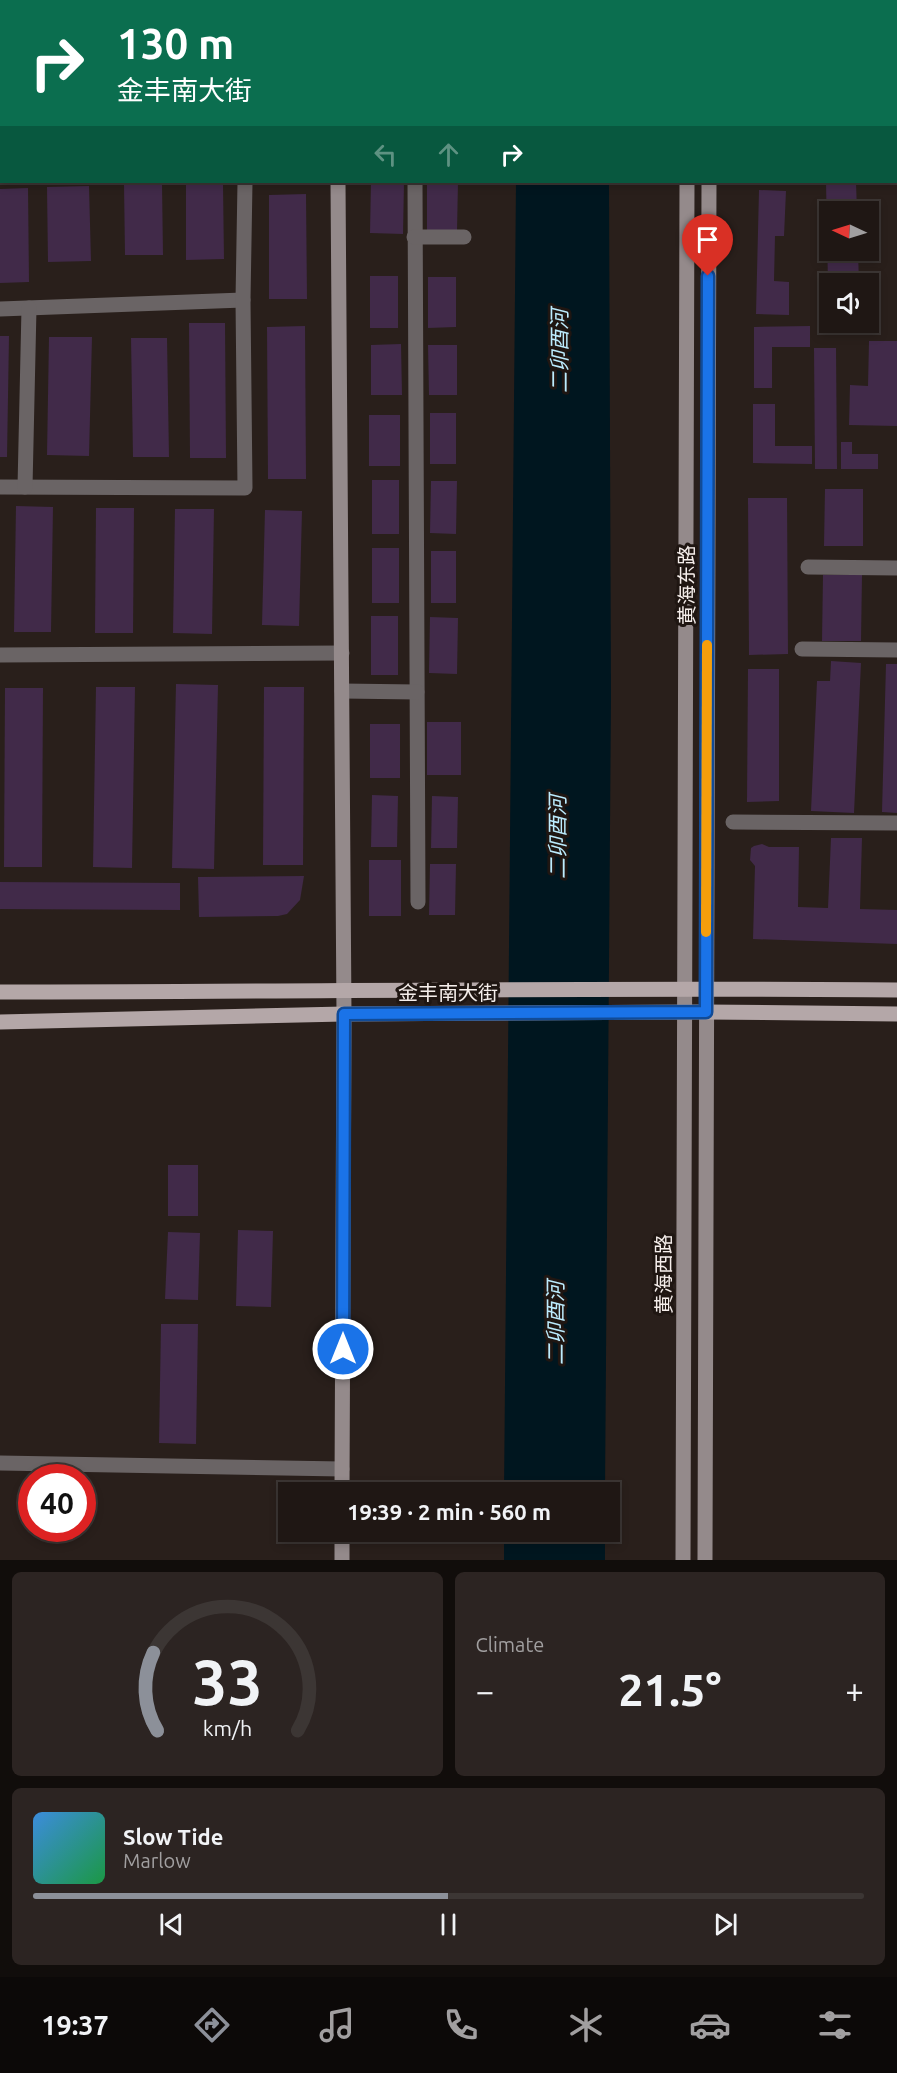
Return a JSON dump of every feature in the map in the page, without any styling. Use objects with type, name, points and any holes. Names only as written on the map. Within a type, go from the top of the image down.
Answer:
[{"type":"main road","points":[[338,183],[344,992],[342,1482]]},
{"type":"main road","name":"黄海东路","points":[[684,988],[687,183]]},
{"type":"main road","name":"黄海东路","points":[[705,988],[709,183]]},
{"type":"main road","name":"金丰南大街","points":[[0,992],[344,992],[684,988],[897,990]]},
{"type":"main road","name":"黄海西路","points":[[683,1560],[684,988]]},
{"type":"main road","points":[[705,988],[705,1560]]},
{"type":"main road","name":"金丰南大街","points":[[0,1022],[344,1014],[706,1012],[897,1014]]},
{"type":"main road","points":[[342,1542],[342,1560]]},
{"type":"street","points":[[0,487],[245,488],[243,300],[245,183]]},
{"type":"street","points":[[415,183],[418,902]]},
{"type":"street","points":[[414,237],[464,237]]},
{"type":"street","points":[[0,309],[243,300]]},
{"type":"street","points":[[25,487],[29,308]]},
{"type":"street","points":[[808,567],[897,568]]},
{"type":"street","points":[[802,649],[897,650]]},
{"type":"street","points":[[0,655],[342,653]]},
{"type":"street","points":[[342,691],[417,692]]},
{"type":"street","points":[[733,822],[897,823]]},
{"type":"street","points":[[0,1462],[342,1469]]},
{"type":"water","name":"二卯酉河","points":[[516,183],[609,183],[611,697],[605,1482],[504,1482]]},
{"type":"water","points":[[504,1542],[605,1542],[605,1560],[504,1560]]},
{"type":"building","points":[[371,183],[404,183],[403,234],[370,233]]},
{"type":"building","points":[[427,183],[458,183],[457,231],[427,231]]},
{"type":"building","points":[[826,183],[856,183],[857,201],[826,201]]},
{"type":"building","points":[[124,184],[162,184],[163,255],[125,255]]},
{"type":"building","points":[[186,185],[223,185],[224,259],[186,260]]},
{"type":"building","points":[[89,186],[91,261],[48,262],[47,187]]},
{"type":"building","points":[[28,188],[29,282],[0,283],[0,189]]},
{"type":"building","points":[[759,190],[786,191],[784,236],[775,236],[774,281],[789,282],[789,315],[756,314]]},
{"type":"building","points":[[306,194],[307,299],[269,299],[269,195]]},
{"type":"building","points":[[828,261],[858,261],[859,273],[828,273]]},
{"type":"building","points":[[370,276],[398,276],[398,328],[370,328]]},
{"type":"building","points":[[428,277],[456,277],[456,327],[428,328]]},
{"type":"building","points":[[189,323],[225,323],[226,458],[190,458]]},
{"type":"building","points":[[305,326],[306,479],[268,479],[267,327]]},
{"type":"building","points":[[810,326],[810,347],[772,347],[772,388],[754,388],[754,327]]},
{"type":"building","points":[[0,336],[9,336],[7,457],[0,457]]},
{"type":"building","points":[[49,337],[92,337],[89,456],[47,455]]},
{"type":"building","points":[[131,338],[167,338],[169,457],[133,457]]},
{"type":"building","points":[[869,341],[897,341],[897,426],[849,425],[850,385],[868,386]]},
{"type":"building","points":[[401,344],[402,395],[371,395],[371,345]]},
{"type":"building","points":[[428,345],[457,345],[457,395],[429,395]]},
{"type":"building","points":[[814,348],[836,348],[837,469],[815,469]]},
{"type":"building","points":[[753,404],[775,404],[775,446],[812,446],[812,464],[753,463]]},
{"type":"building","points":[[430,413],[456,413],[456,464],[430,464]]},
{"type":"building","points":[[369,415],[400,415],[400,466],[369,466]]},
{"type":"building","points":[[841,442],[852,442],[852,454],[878,454],[878,469],[841,469]]},
{"type":"building","points":[[372,480],[399,480],[399,534],[372,534]]},
{"type":"building","points":[[431,481],[457,481],[456,534],[430,533]]},
{"type":"building","points":[[825,489],[863,489],[863,546],[824,546]]},
{"type":"building","points":[[748,498],[787,498],[788,654],[749,655]]},
{"type":"building","points":[[16,506],[53,507],[51,632],[14,632]]},
{"type":"building","points":[[96,508],[134,508],[133,633],[95,633]]},
{"type":"building","points":[[175,509],[214,509],[212,634],[173,633]]},
{"type":"building","points":[[265,510],[302,511],[299,626],[262,625]]},
{"type":"building","points":[[372,548],[399,548],[399,603],[372,603]]},
{"type":"building","points":[[431,551],[456,551],[456,603],[431,603]]},
{"type":"building","points":[[823,575],[862,575],[861,641],[822,641]]},
{"type":"building","points":[[371,616],[398,616],[398,675],[371,675]]},
{"type":"building","points":[[430,617],[458,618],[457,674],[429,673]]},
{"type":"building","points":[[831,661],[861,663],[854,813],[811,811],[817,681],[830,681]]},
{"type":"building","points":[[886,664],[897,664],[897,813],[882,812]]},
{"type":"building","points":[[748,669],[779,669],[779,801],[747,802]]},
{"type":"building","points":[[176,684],[218,685],[214,869],[172,868]]},
{"type":"building","points":[[96,687],[135,687],[132,868],[93,867]]},
{"type":"building","points":[[264,687],[304,687],[303,865],[263,865]]},
{"type":"building","points":[[5,688],[43,688],[42,867],[4,867]]},
{"type":"building","points":[[427,722],[461,722],[461,775],[427,775]]},
{"type":"building","points":[[370,724],[400,724],[400,778],[370,778]]},
{"type":"building","points":[[372,795],[398,796],[397,847],[371,847]]},
{"type":"building","points":[[432,796],[458,797],[457,848],[431,848]]},
{"type":"building","points":[[831,838],[862,838],[860,909],[897,910],[897,944],[753,939],[755,866],[750,860],[751,848],[762,844],[769,847],[799,847],[798,907],[828,908]]},
{"type":"building","points":[[369,860],[401,860],[401,916],[369,916]]},
{"type":"building","points":[[430,864],[456,864],[455,915],[429,915]]},
{"type":"building","points":[[304,876],[300,900],[287,914],[199,917],[198,877]]},
{"type":"building","points":[[0,882],[180,883],[180,910],[0,909]]},
{"type":"building","points":[[168,1165],[198,1165],[198,1216],[168,1216]]},
{"type":"building","points":[[238,1230],[273,1231],[271,1307],[236,1306]]},
{"type":"building","points":[[168,1232],[200,1233],[198,1300],[165,1299]]},
{"type":"building","points":[[161,1324],[198,1324],[196,1444],[159,1443]]},
{"type":"slow traffic","points":[[706,932],[707,645]]},
{"type":"route","points":[[343,1349],[344,1014],[706,1012],[708,276]]}]
